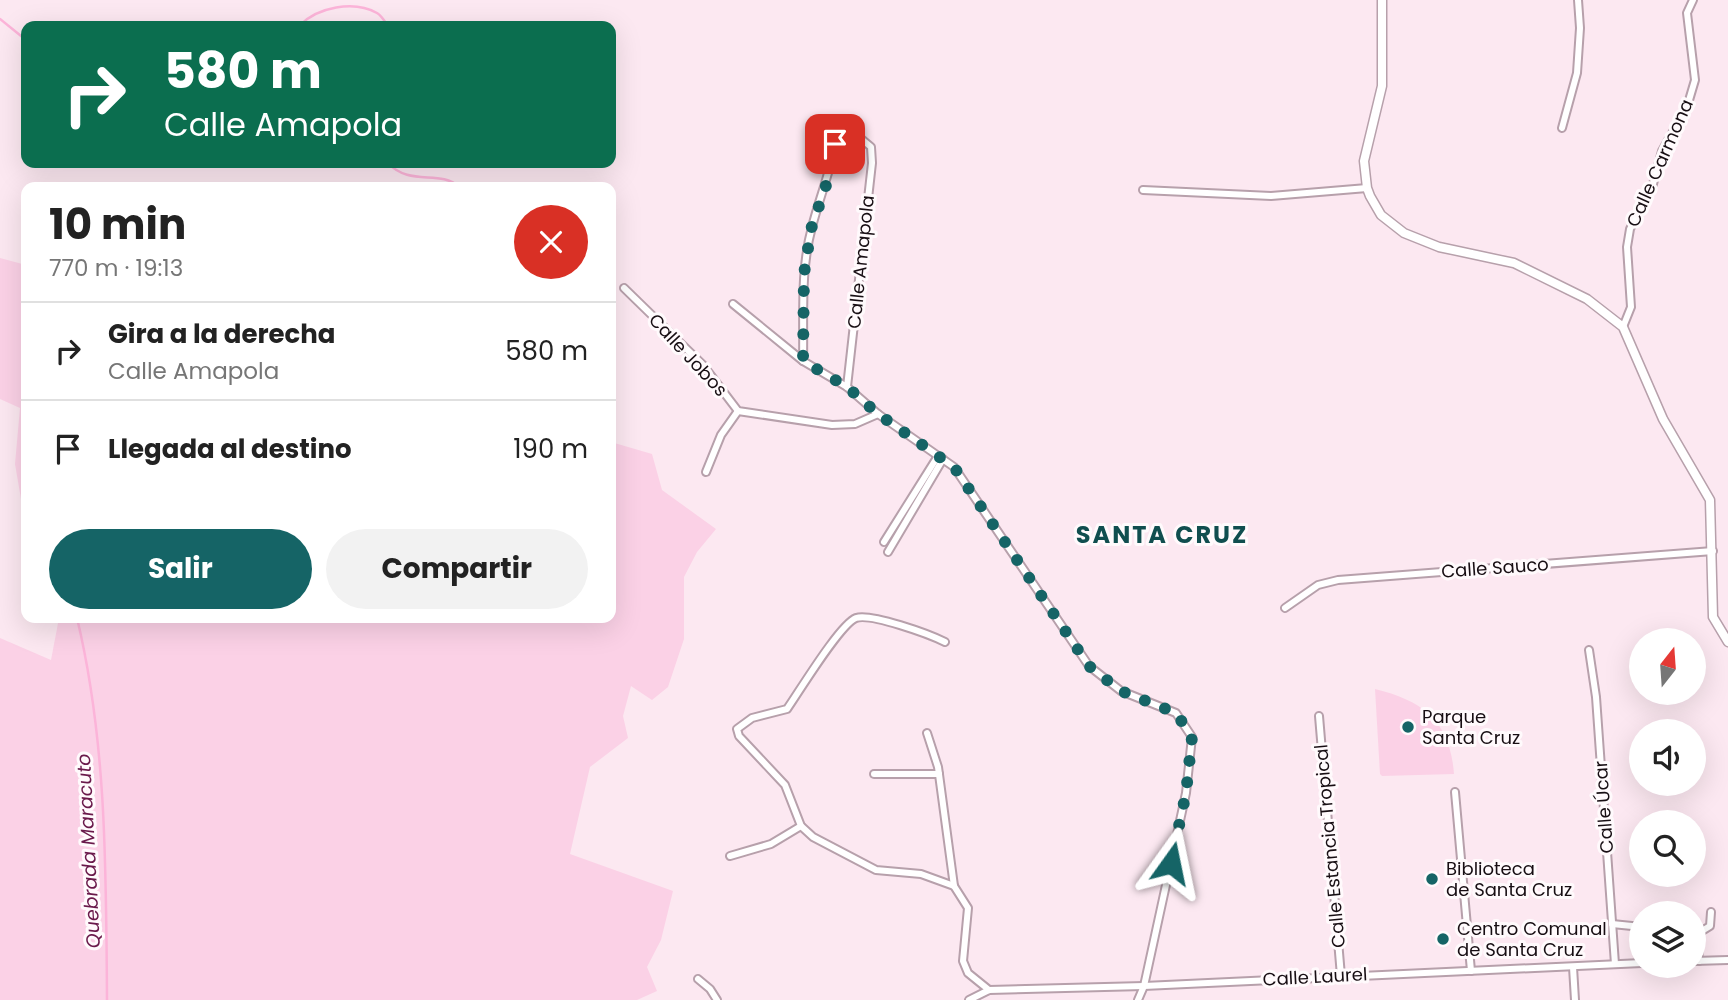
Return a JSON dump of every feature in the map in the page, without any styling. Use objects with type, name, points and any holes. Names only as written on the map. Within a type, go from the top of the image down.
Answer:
[{"type":"street","points":[[1382,0],[1382,86],[1364,161],[1367,188],[1381,215],[1404,233],[1439,247],[1514,263],[1587,299],[1623,327],[1663,419],[1710,500],[1713,617],[1728,642]]},
{"type":"street","points":[[1562,128],[1577,73],[1580,28],[1578,0]]},
{"type":"street","name":"Calle Carmona","points":[[1623,327],[1631,307],[1627,247],[1630,229],[1653,184],[1662,152],[1687,107],[1695,80],[1687,13],[1693,0]]},
{"type":"street","name":"Calle Amapola","points":[[803,361],[804,274],[811,229],[830,174],[835,144],[843,139],[859,137],[871,147],[872,163],[847,387]]},
{"type":"street","points":[[1143,190],[1271,195],[1367,188]]},
{"type":"street","name":"Calle Jobos","points":[[624,288],[703,365],[738,411],[832,425],[855,424],[878,414]]},
{"type":"street","points":[[733,304],[803,361],[847,387],[878,414],[954,467],[1089,666],[1121,691],[1176,713],[1192,737],[1186,793],[1144,986],[1138,1000]]},
{"type":"street","points":[[706,472],[721,435],[738,411]]},
{"type":"street","points":[[884,542],[941,457]]},
{"type":"street","points":[[888,552],[941,457]]},
{"type":"street","name":"Calle Sauco","points":[[1285,608],[1318,585],[1338,580],[1713,551]]},
{"type":"street","points":[[945,642],[926,633],[865,616],[853,619],[821,656],[788,709],[752,718],[737,729],[739,736],[785,785],[801,826],[813,837],[876,870],[921,874],[954,886]]},
{"type":"street","name":"Calle Úcar","points":[[1589,649],[1596,697],[1615,964]]},
{"type":"street","name":"Calle Estancia Tropical","points":[[1319,716],[1340,976]]},
{"type":"street","points":[[927,733],[939,774],[954,886],[968,908],[962,961],[968,972],[989,990],[969,1000]]},
{"type":"street","points":[[874,774],[939,774]]},
{"type":"street","points":[[1455,792],[1471,971]]},
{"type":"street","points":[[730,856],[771,844],[801,826]]},
{"type":"street","points":[[1706,928],[1710,926],[1710,912]]},
{"type":"street","points":[[1612,924],[1629,926]]},
{"type":"street","points":[[1706,961],[1728,960]]},
{"type":"street","name":"Calle Laurel","points":[[989,990],[1144,986],[1629,963]]},
{"type":"street","points":[[1573,967],[1574,1000]]},
{"type":"street","points":[[698,979],[710,989],[717,1000]]},
{"type":"shaded area","points":[[0,258],[21,264],[21,499],[15,464],[20,408],[0,399]]},
{"type":"shaded area","points":[[616,443],[652,454],[662,490],[716,529],[697,552],[684,577],[684,639],[668,687],[652,700],[631,686],[623,716],[628,738],[590,767],[570,854],[673,891],[661,940],[647,967],[657,991],[637,1000],[0,1000],[0,638],[51,660],[58,623],[616,623]]},
{"type":"shaded area","name":"Parque Santa Cruz","points":[[1375,689],[1407,700],[1431,716],[1447,740],[1454,774],[1380,774]]},
{"type":"waterway","name":"Quebrada Maracuto","points":[[305,21],[326,10],[347,6],[368,9],[385,21]]},
{"type":"waterway","name":"Quebrada Maracuto","points":[[0,19],[21,36]]},
{"type":"waterway","name":"Quebrada Maracuto","points":[[394,168],[406,174],[451,182]]},
{"type":"waterway","name":"Quebrada Maracuto","points":[[78,623],[94,712],[103,808],[107,1000]]},
{"type":"place","name":"Parque Santa Cruz","points":[[1408,727]]},
{"type":"place","name":"Biblioteca de Santa Cruz","points":[[1432,879]]},
{"type":"place","name":"Centro Comunal de Santa Cruz","points":[[1443,939]]},
{"type":"district","name":"SANTA CRUZ","points":[[1162,535]]},
{"type":"route","points":[[835,144],[830,174],[811,229],[804,274],[803,361],[847,387],[878,414],[954,467],[1089,666],[1121,691],[1176,713],[1192,737],[1186,793],[1171,863]]}]
